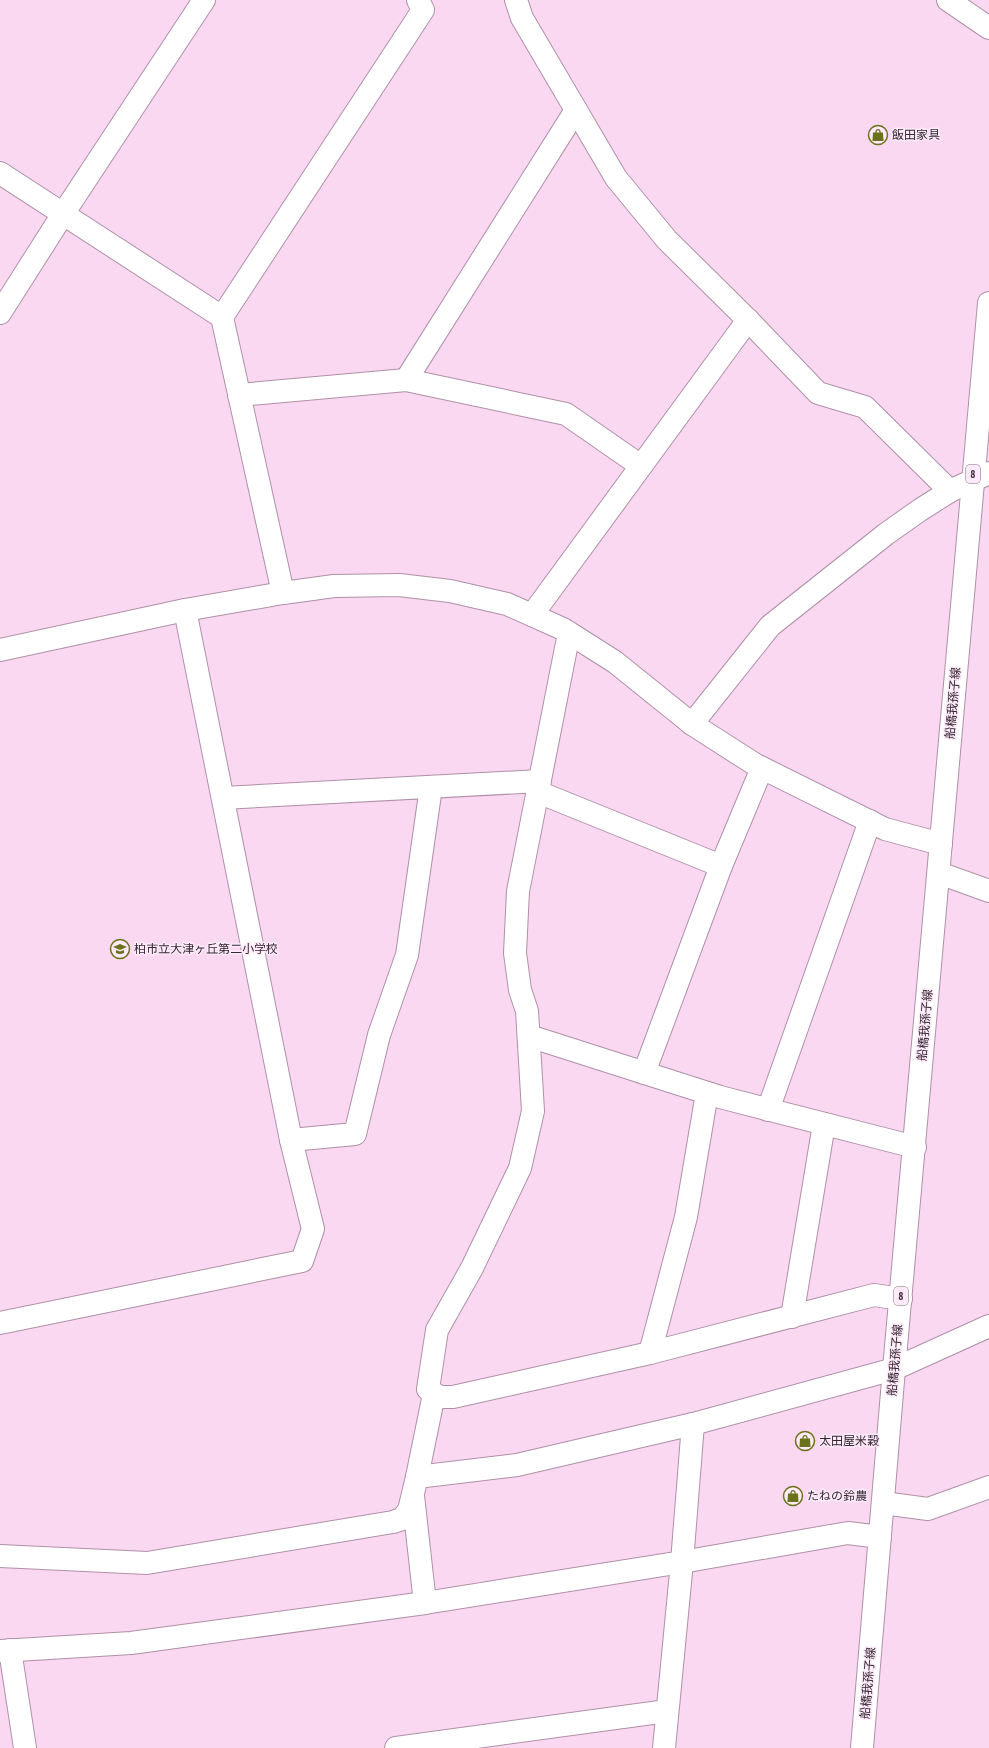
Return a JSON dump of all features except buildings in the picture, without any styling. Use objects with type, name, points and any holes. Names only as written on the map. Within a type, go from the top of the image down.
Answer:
[{"type":"main road","points":[[0,313],[63,214],[204,0]]},
{"type":"main road","points":[[222,317],[423,10],[418,0]]},
{"type":"main road","points":[[516,0],[522,18],[616,178],[667,240],[748,320],[818,393],[865,407],[950,491]]},
{"type":"main road","points":[[948,0],[989,28]]},
{"type":"main road","points":[[406,380],[576,110]]},
{"type":"main road","points":[[0,173],[222,317],[283,593]]},
{"type":"main road","name":"船橋我孫子線","points":[[862,1748],[941,844],[981,476],[989,303]]},
{"type":"main road","points":[[532,615],[748,320]]},
{"type":"main road","points":[[239,395],[406,380],[566,414],[641,466]]},
{"type":"main road","points":[[692,724],[770,626],[886,534],[950,491],[981,476]]},
{"type":"main road","points":[[0,650],[185,610],[334,586],[399,584],[464,594],[507,604],[569,633],[616,662],[692,724],[762,768],[884,829],[941,844]]},
{"type":"main road","points":[[0,1323],[302,1262],[313,1229],[291,1140],[185,610]]},
{"type":"main road","points":[[569,633],[518,891],[515,953],[520,990],[527,1011],[533,1111],[520,1168],[472,1268],[438,1330],[428,1389],[439,1397],[453,1397],[650,1354],[874,1295],[901,1299]]},
{"type":"main road","points":[[644,1073],[722,866],[762,768]]},
{"type":"main road","points":[[223,798],[431,787],[539,786],[722,866]]},
{"type":"main road","points":[[291,1140],[355,1134],[379,1035],[407,955],[431,787]]},
{"type":"main road","points":[[768,1110],[870,821]]},
{"type":"main road","points":[[939,873],[989,891]]},
{"type":"main road","points":[[529,1036],[706,1093],[915,1147]]},
{"type":"main road","points":[[650,1354],[686,1217],[706,1093]]},
{"type":"main road","points":[[792,1317],[824,1124]]},
{"type":"main road","points":[[415,1487],[693,1424],[894,1369],[989,1326]]},
{"type":"main road","points":[[0,1556],[147,1563],[393,1522],[402,1519],[409,1510],[415,1487],[434,1394]]},
{"type":"main road","points":[[664,1748],[682,1562],[693,1424]]},
{"type":"main road","points":[[415,1487],[425,1603]]},
{"type":"main road","points":[[883,1503],[928,1509],[989,1487]]},
{"type":"main road","points":[[25,1748],[5,1650],[131,1643],[425,1603],[682,1562],[848,1533],[880,1537]]},
{"type":"main road","points":[[396,1748],[667,1711]]},
{"type":"place","name":"飯田家具","points":[[878,135]]},
{"type":"place","name":"柏市立大津ヶ丘第二小学校","points":[[120,949]]},
{"type":"place","name":"太田屋米穀","points":[[805,1441]]},
{"type":"place","name":"たねの鈴農","points":[[793,1496]]}]
